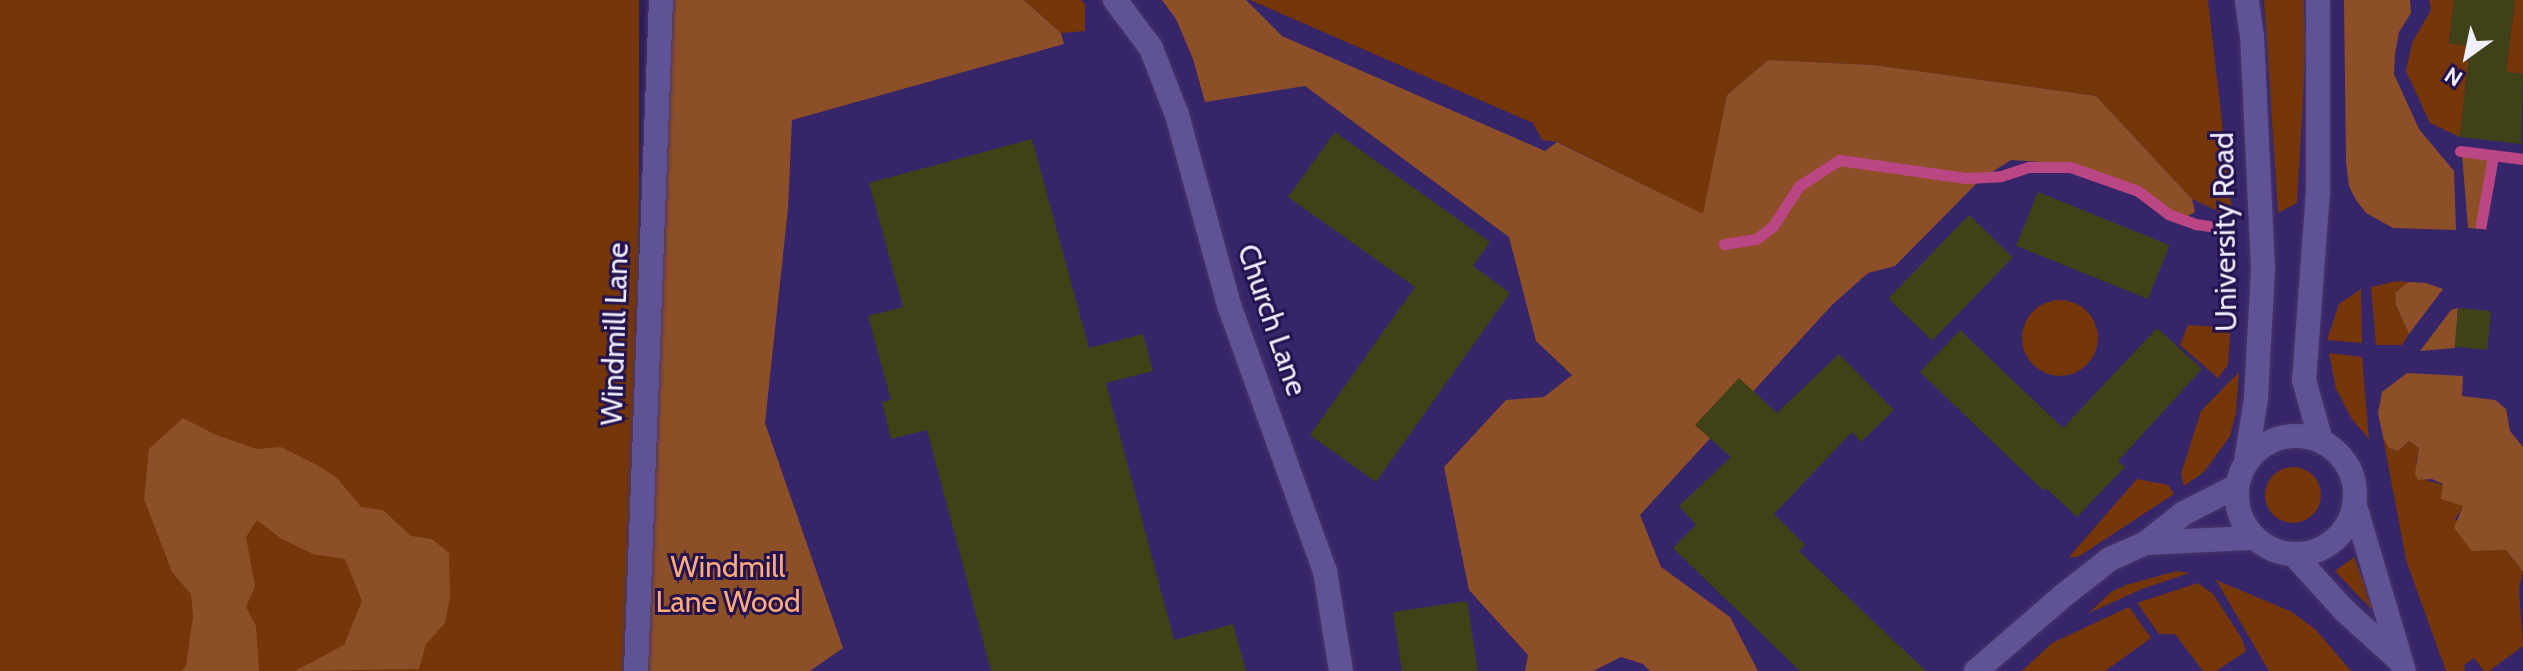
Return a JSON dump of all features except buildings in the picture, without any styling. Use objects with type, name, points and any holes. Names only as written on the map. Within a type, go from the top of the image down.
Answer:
[{"type":"street","name":"Windmill Lane","points":[[636,671],[661,0]]},
{"type":"street","name":"Church Lane","points":[[1115,0],[1151,48],[1177,115],[1229,305],[1325,571],[1341,671]]},
{"type":"street","name":"University Road","points":[[2246,462],[2256,398],[2263,268],[2252,37],[2247,0]]},
{"type":"street","points":[[2318,0],[2318,191],[2304,380],[2321,441]]},
{"type":"street","points":[[2355,506],[2343,532],[2322,549],[2294,555],[2279,553],[2254,538],[2239,514],[2237,486],[2246,462],[2267,443],[2294,435],[2321,441],[2334,449],[2351,473],[2355,506],[2401,665]]},
{"type":"street","points":[[1976,671],[2110,559],[2146,543],[2184,513],[2237,486]]},
{"type":"street","points":[[2146,543],[2254,538]]},
{"type":"street","points":[[2294,555],[2345,611],[2401,665]]},
{"type":"shaded area","points":[[0,0],[639,0],[639,671],[0,671]]},
{"type":"shaded area","points":[[661,0],[1250,0],[1533,123],[1575,0],[2523,0],[2523,671],[636,671]]},
{"type":"shaded area","points":[[1024,0],[1081,0],[1085,4],[1085,31],[1061,33]]},
{"type":"shaded area","points":[[1250,0],[2208,0],[2233,218],[2192,199],[2096,96],[1874,65],[1768,60],[1727,95],[1704,215],[1558,142],[1542,140],[1533,123]]},
{"type":"shaded area","points":[[2264,0],[2304,0],[2306,48],[2297,203],[2278,213]]},
{"type":"shaded area","points":[[2429,0],[2454,0],[2449,43],[2470,46],[2460,137],[2430,123],[2406,71],[2412,43],[2431,10]]},
{"type":"shaded area","points":[[2515,0],[2523,0],[2523,74],[2506,72]]},
{"type":"shaded area","points":[[2488,156],[2499,158],[2486,230],[2475,228]]},
{"type":"shaded area","points":[[2397,281],[2408,282],[2395,293],[2396,305],[2409,334],[2402,345],[2376,345],[2371,287]]},
{"type":"shaded area","points":[[2361,289],[2362,343],[2327,340],[2339,304]]},
{"type":"shaded area","points":[[2060,300],[2074,303],[2087,311],[2095,324],[2098,338],[2095,352],[2087,365],[2074,373],[2060,376],[2046,373],[2033,365],[2025,352],[2022,338],[2025,324],[2033,311],[2046,303]]},
{"type":"shaded area","points":[[2188,325],[2219,327],[2230,334],[2228,365],[2218,378],[2180,345]]},
{"type":"shaded area","points":[[2329,353],[2362,357],[2369,439],[2352,419],[2336,389]]},
{"type":"shaded area","points":[[2239,372],[2236,413],[2230,436],[2204,472],[2184,486],[2181,474],[2201,411]]},
{"type":"shaded area","points":[[2383,437],[2389,448],[2398,451],[2409,441],[2419,448],[2416,464],[2425,480],[2444,485],[2464,506],[2455,519],[2506,550],[2523,572],[2519,588],[2523,646],[2489,671],[2484,671],[2474,658],[2464,665],[2465,671],[2446,671],[2406,560]]},
{"type":"shaded area","points":[[2293,467],[2313,475],[2321,495],[2313,515],[2293,523],[2273,515],[2265,495],[2273,475]]},
{"type":"shaded area","points":[[2137,479],[2168,485],[2174,494],[2078,557],[2069,557]]},
{"type":"shaded area","points":[[2354,557],[2374,606],[2371,609],[2335,571]]},
{"type":"shaded area","points":[[2177,571],[2189,573],[2142,589],[2089,613],[2111,592]]},
{"type":"shaded area","points":[[2216,580],[2292,612],[2316,630],[2351,671],[2269,671]]},
{"type":"shaded area","points":[[2198,583],[2213,594],[2241,637],[2246,651],[2216,671],[2203,671],[2175,634],[2159,634],[2137,603]]},
{"type":"shaded area","points":[[2129,607],[2151,638],[2105,671],[2022,671],[2052,643]]},
{"type":"green space","name":"Windmill Lane Wood","points":[[661,0],[1024,0],[1061,33],[1064,44],[792,120],[788,208],[765,423],[843,648],[810,671],[639,671]]},
{"type":"green space","points":[[1162,0],[1246,0],[1282,36],[1545,151],[1557,142],[1703,214],[1727,95],[1768,60],[1874,65],[2096,96],[2192,199],[2195,212],[2186,217],[2056,163],[2011,160],[1981,179],[1895,266],[1868,273],[1832,305],[1640,515],[1661,567],[1730,617],[1758,671],[1650,671],[1643,664],[1621,657],[1593,671],[1525,671],[1528,655],[1469,590],[1444,467],[1506,400],[1544,397],[1572,375],[1536,341],[1509,237],[1305,86],[1205,102],[1193,59],[1176,19]]},
{"type":"green space","points":[[2344,0],[2410,0],[2411,13],[2399,32],[2394,74],[2419,129],[2454,171],[2456,230],[2393,228],[2366,213],[2349,186]]},
{"type":"green space","points":[[2462,154],[2488,156],[2482,229],[2468,228]]},
{"type":"green space","points":[[2408,282],[2426,283],[2443,289],[2409,334],[2396,305],[2395,293]]},
{"type":"green space","points":[[2458,308],[2455,348],[2420,351],[2451,310]]},
{"type":"green space","points":[[2407,373],[2463,376],[2462,396],[2495,400],[2506,409],[2510,431],[2523,447],[2523,572],[2506,550],[2472,551],[2454,528],[2463,506],[2441,499],[2443,484],[2432,479],[2418,480],[2415,474],[2419,448],[2409,441],[2398,451],[2389,448],[2383,437],[2378,413],[2382,392]]},
{"type":"green space","points":[[183,418],[216,435],[257,449],[281,447],[319,466],[337,478],[361,507],[383,510],[411,536],[432,539],[449,553],[450,597],[445,623],[426,644],[419,669],[295,671],[344,645],[362,601],[345,559],[313,554],[280,538],[257,520],[246,537],[255,586],[246,607],[256,626],[259,671],[181,671],[186,666],[193,617],[191,594],[172,572],[144,499],[149,449]]},
{"type":"waterway","points":[[2460,151],[2523,159]]},
{"type":"waterway","points":[[1724,244],[1756,239],[1773,226],[1799,186],[1839,160],[1966,178],[2001,176],[2029,167],[2070,167],[2138,191],[2168,214],[2195,224],[2225,228]]}]
